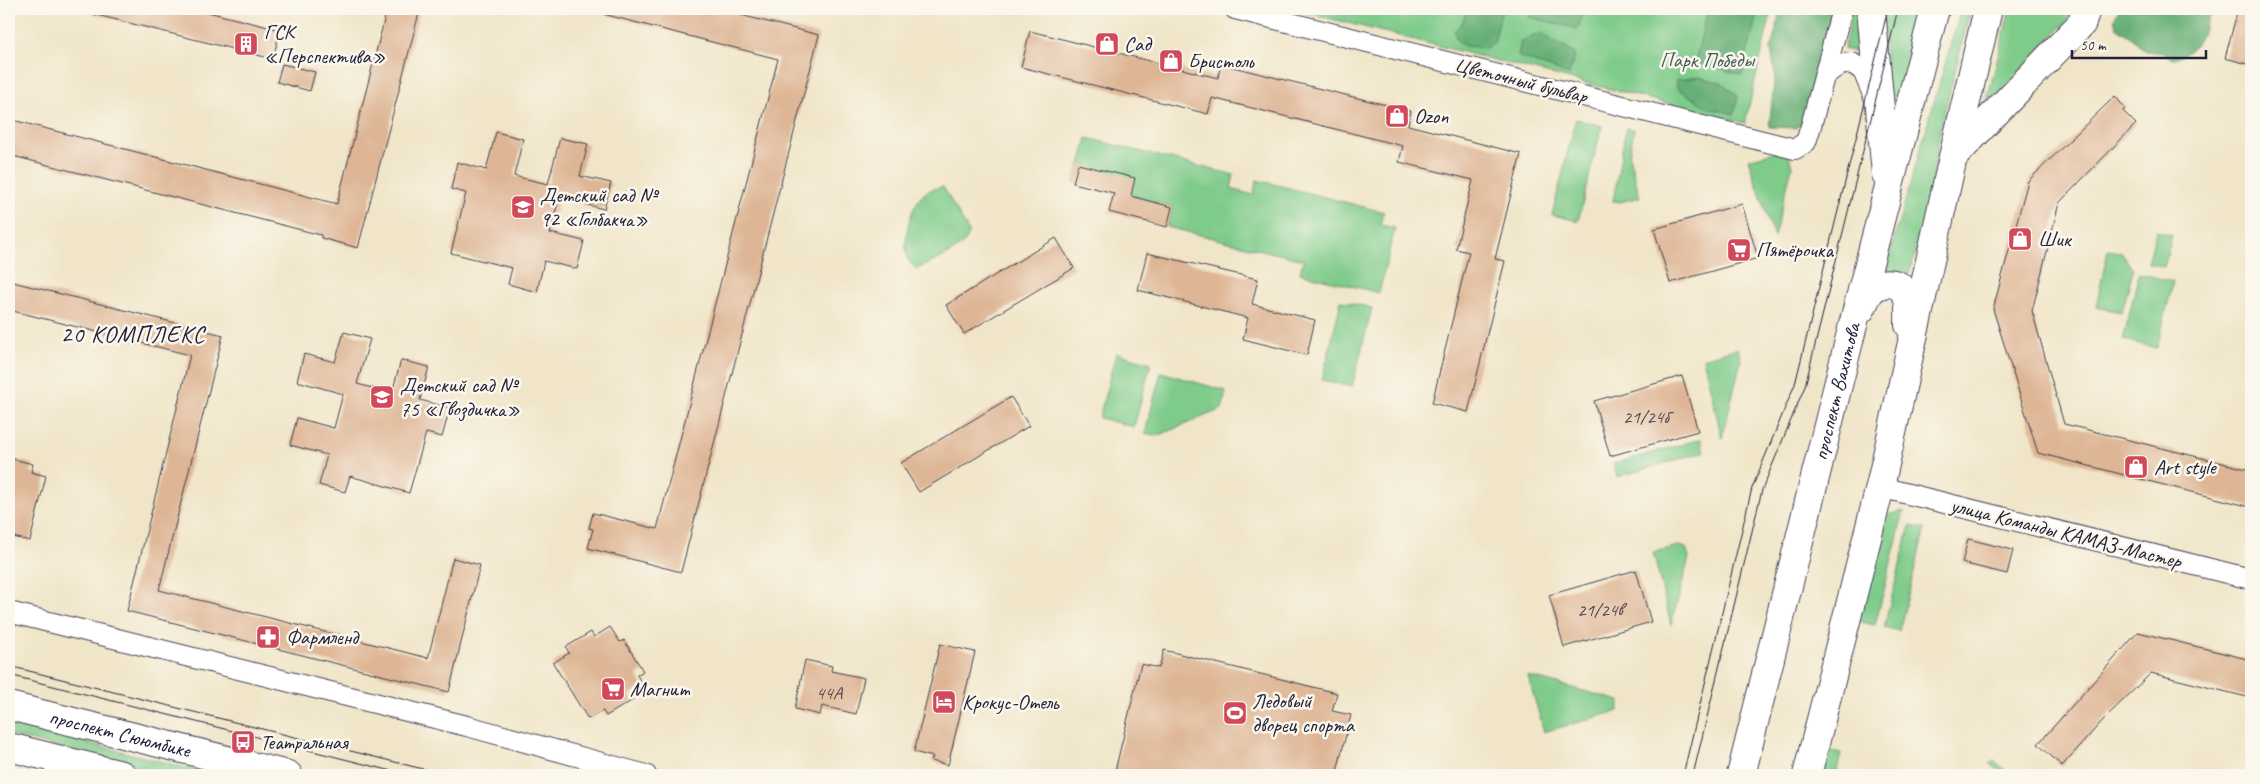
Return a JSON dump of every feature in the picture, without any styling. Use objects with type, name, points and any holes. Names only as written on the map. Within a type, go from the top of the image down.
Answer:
[{"type":"main road","points":[[1871,9],[1888,193]]},
{"type":"main road","name":"проспект Вахитова","points":[[1741,775],[1852,329],[1936,9]]},
{"type":"main road","points":[[1807,775],[1880,487],[1953,157],[1988,9]]},
{"type":"main road","points":[[1953,157],[2082,23],[2086,9]]},
{"type":"main road","points":[[1852,329],[1870,291],[1881,284],[1894,283],[1904,290],[1909,305],[1910,349]]},
{"type":"main road","name":"проспект Сююмбике","points":[[9,706],[288,775]]},
{"type":"main road","points":[[1754,726],[1757,775]]},
{"type":"main road","name":"проспект Сююмбике","points":[[9,747],[122,775]]},
{"type":"main road","points":[[1801,775],[1814,747]]},
{"type":"street","name":"Цветочный бульвар","points":[[1235,9],[1520,78],[1795,149],[1806,142],[1824,76]]},
{"type":"street","points":[[1824,76],[1842,9]]},
{"type":"street","points":[[1824,76],[1839,65],[1852,63],[1863,72],[1880,110]]},
{"type":"street","name":"улица Команды КАМАЗ-Мастер","points":[[1880,487],[2251,579]]},
{"type":"street","points":[[9,612],[466,726],[646,775]]},
{"type":"green space","name":"Парк Победы","points":[[1292,9],[1772,9],[1745,123]]},
{"type":"green space","points":[[1468,9],[1502,9],[1494,43],[1486,48],[1465,46],[1458,42],[1454,31],[1461,25]]},
{"type":"green space","points":[[1531,9],[1584,9],[1578,29],[1529,17]]},
{"type":"green space","points":[[1708,9],[1758,9],[1742,75],[1695,62]]},
{"type":"green space","points":[[1781,9],[1833,9],[1806,121],[1795,128],[1769,127],[1775,74],[1771,49]]},
{"type":"green space","points":[[1852,9],[1861,9],[1865,55],[1844,49]]},
{"type":"green space","points":[[1882,9],[1921,9],[1890,128]]},
{"type":"green space","points":[[1961,9],[1971,9],[1941,125],[1926,220],[1907,280],[1884,274]]},
{"type":"green space","points":[[2010,9],[2076,11],[1985,108]]},
{"type":"green space","points":[[2119,9],[2213,9],[2194,46],[2182,56],[2172,59],[2164,53],[2145,51],[2132,38],[2116,27],[2114,19]]},
{"type":"green space","points":[[1541,33],[1575,54],[1569,75],[1518,56],[1521,41]]},
{"type":"green space","points":[[1699,77],[1722,83],[1738,96],[1734,114],[1709,108],[1677,88],[1676,80]]},
{"type":"green space","points":[[1576,119],[1602,126],[1578,221],[1552,215]]},
{"type":"green space","points":[[1626,128],[1634,129],[1629,156],[1640,197],[1620,202],[1613,201]]},
{"type":"green space","points":[[1087,138],[1234,175],[1231,189],[1253,195],[1257,180],[1384,212],[1380,225],[1395,228],[1379,293],[1300,273],[1303,260],[1167,227],[1172,207],[1131,196],[1080,165]]},
{"type":"green space","points":[[1774,152],[1789,155],[1792,167],[1774,237],[1748,159]]},
{"type":"green space","points":[[943,187],[969,232],[967,238],[956,249],[917,269],[907,257],[906,241],[909,223],[920,198],[931,190]]},
{"type":"green space","points":[[2156,231],[2172,235],[2164,267],[2148,263]]},
{"type":"green space","points":[[2108,250],[2121,252],[2133,270],[2122,312],[2096,307]]},
{"type":"green space","points":[[2139,273],[2173,282],[2157,348],[2123,340]]},
{"type":"green space","points":[[1341,301],[1372,308],[1352,387],[1322,380]]},
{"type":"green space","points":[[1738,348],[1741,361],[1722,438],[1703,358]]},
{"type":"green space","points":[[1116,353],[1151,363],[1134,427],[1099,418]]},
{"type":"green space","points":[[1161,372],[1226,391],[1222,409],[1157,436],[1145,433]]},
{"type":"green space","points":[[1701,439],[1704,452],[1617,477],[1613,464]]},
{"type":"green space","points":[[1904,511],[1875,625],[1857,621],[1887,515]]},
{"type":"green space","points":[[1910,526],[1925,529],[1899,631],[1884,627]]},
{"type":"green space","points":[[1679,546],[1686,548],[1689,558],[1671,625],[1653,552]]},
{"type":"green space","points":[[1528,676],[1620,701],[1618,711],[1544,732]]},
{"type":"green space","points":[[9,723],[215,775],[168,775],[9,735]]},
{"type":"green space","points":[[1829,750],[1841,753],[1836,775],[1823,775]]},
{"type":"green space","points":[[1994,760],[2010,775],[2002,775],[1990,763]]},
{"type":"building","name":"ГСК «Перспектива»","points":[[94,9],[196,9],[280,30],[273,59],[93,14]]},
{"type":"building","points":[[387,9],[420,9],[358,248],[321,238],[321,235],[9,155],[9,119],[337,204]]},
{"type":"building","points":[[604,9],[717,9],[819,35],[681,572],[588,548],[593,529],[589,528],[593,513],[657,529],[778,59],[603,14]]},
{"type":"building","points":[[2238,9],[2251,9],[2251,65],[2225,58]]},
{"type":"building","points":[[1030,31],[1218,78],[1221,64],[1411,111],[1408,125],[1521,154],[1495,259],[1505,261],[1468,412],[1432,403],[1469,252],[1456,249],[1473,180],[1399,162],[1403,146],[1212,98],[1208,114],[1021,67]]},
{"type":"building","points":[[282,64],[315,72],[310,91],[277,82]]},
{"type":"building","points":[[2115,96],[2125,108],[2123,111],[2136,124],[2059,203],[2032,311],[2064,424],[2251,470],[2251,507],[2038,453],[1993,309],[2028,181]]},
{"type":"building","points":[[496,132],[523,139],[514,176],[548,184],[560,138],[588,144],[580,176],[611,183],[604,209],[559,198],[550,233],[584,241],[577,269],[544,261],[537,292],[508,284],[512,268],[451,253],[466,193],[451,189],[457,162],[486,170]]},
{"type":"building","points":[[1078,164],[1135,178],[1131,196],[1172,207],[1167,227],[1109,212],[1114,193],[1073,183]]},
{"type":"building","points":[[1742,204],[1758,258],[1670,283],[1654,229]]},
{"type":"building","points":[[1056,238],[1074,268],[964,334],[946,305]]},
{"type":"building","points":[[1147,253],[1258,279],[1252,304],[1315,320],[1307,355],[1243,339],[1248,318],[1138,290]]},
{"type":"building","points":[[9,281],[223,335],[159,590],[428,658],[453,558],[480,565],[449,692],[127,611],[190,355],[9,310]]},
{"type":"building","points":[[344,332],[370,339],[357,384],[392,393],[401,360],[429,367],[420,400],[450,408],[442,437],[426,433],[409,493],[350,476],[345,492],[319,485],[327,455],[290,445],[297,418],[334,428],[343,394],[297,381],[304,354],[335,362]]},
{"type":"building","points":[[1682,376],[1698,431],[1610,456],[1594,401]]},
{"type":"building","points":[[1011,397],[1029,426],[919,492],[901,463]]},
{"type":"building","points":[[9,458],[33,464],[31,472],[46,476],[30,541],[9,536]]},
{"type":"building","points":[[1968,539],[2013,550],[2007,574],[1962,563]]},
{"type":"building","points":[[1636,570],[1651,622],[1564,647],[1549,595]]},
{"type":"building","points":[[610,627],[620,642],[624,640],[643,671],[637,675],[643,686],[630,695],[633,700],[606,716],[603,711],[588,719],[553,663],[569,653],[566,647],[591,632],[594,637]]},
{"type":"building","points":[[2138,632],[2251,660],[2251,698],[2151,673],[2105,718],[2062,766],[2038,744]]},
{"type":"building","name":"Крокус-Отель","points":[[940,644],[975,652],[948,765],[931,761],[933,757],[914,752]]},
{"type":"building","name":"Ледовый дворец спорта","points":[[1164,650],[1337,693],[1332,711],[1351,715],[1336,775],[1114,775],[1141,664],[1159,668]]},
{"type":"building","points":[[805,660],[832,666],[831,671],[864,678],[856,714],[822,706],[820,715],[795,709]]},
{"type":"tram line","points":[[1683,775],[1752,488],[1795,384],[1888,9]]},
{"type":"tram line","points":[[1693,775],[1762,490],[1805,386],[1898,9]]},
{"type":"tram line","points":[[9,666],[447,775]]},
{"type":"tram line","points":[[9,675],[408,775]]},
{"type":"place","name":"ГСК «Перспектива»","points":[[246,44]]},
{"type":"place","name":"Сад","points":[[1107,44]]},
{"type":"place","name":"Бристоль","points":[[1171,61]]},
{"type":"place","name":"Ozon","points":[[1397,116]]},
{"type":"place","name":"Детский сад № 92 «Голбакча»","points":[[523,207]]},
{"type":"place","name":"Шик","points":[[2020,239]]},
{"type":"place","name":"Пятёрочка","points":[[1739,250]]},
{"type":"place","name":"Детский сад № 75 «Гвоздичка»","points":[[382,397]]},
{"type":"place","name":"Art style","points":[[2136,467]]},
{"type":"place","name":"Фармленд","points":[[268,637]]},
{"type":"place","name":"Магнит","points":[[613,689]]},
{"type":"place","name":"Крокус-Отель","points":[[944,702]]},
{"type":"place","name":"Ледовый дворец спорта","points":[[1235,713]]},
{"type":"place","name":"Театральная","points":[[243,742]]},
{"type":"district","name":"20 КОМПЛЕКС","points":[[133,334]]}]
